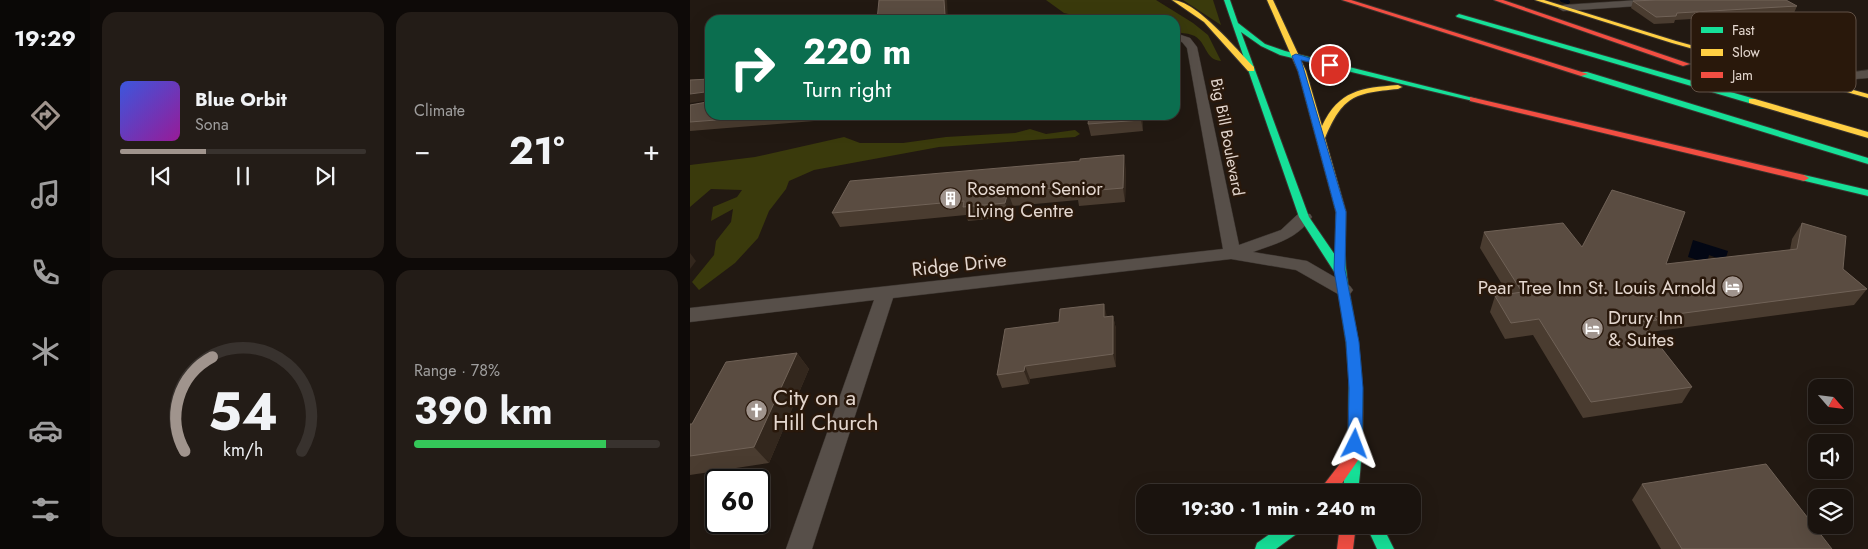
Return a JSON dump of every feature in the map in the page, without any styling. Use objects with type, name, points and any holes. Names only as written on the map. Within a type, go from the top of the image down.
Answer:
[{"type":"main road","points":[[1175,0],[1206,20],[1251,69]]},
{"type":"main road","points":[[1227,0],[1304,218],[1339,270]]},
{"type":"main road","points":[[1270,0],[1296,56],[1341,212],[1339,270],[1352,342],[1356,388],[1352,484]]},
{"type":"main road","points":[[1345,0],[1868,161]]},
{"type":"main road","points":[[1496,0],[1691,65]]},
{"type":"main road","points":[[1538,0],[1691,45]]},
{"type":"main road","points":[[1451,13],[1691,83]]},
{"type":"main road","points":[[1235,24],[1263,45],[1296,56],[1868,193]]},
{"type":"main road","points":[[1320,139],[1332,110],[1344,99],[1384,88],[1432,89]]},
{"type":"main road","points":[[1721,92],[1868,135]]},
{"type":"main road","points":[[1853,92],[1868,96]]},
{"type":"main road","points":[[1815,107],[1868,124]]},
{"type":"main road","points":[[1333,484],[1354,456]]},
{"type":"main road","points":[[1354,456],[1362,484]]},
{"type":"main road","points":[[1263,549],[1284,534]]},
{"type":"main road","points":[[1345,549],[1347,534]]},
{"type":"main road","points":[[1378,534],[1386,549]]},
{"type":"street","points":[[1563,8],[1683,0]]},
{"type":"street","name":"Big Bill Boulevard","points":[[1180,38],[1186,40],[1192,47],[1232,253]]},
{"type":"street","name":"Ridge Drive","points":[[690,315],[1232,253],[1287,234],[1304,218]]},
{"type":"street","name":"Ridge Drive","points":[[1232,253],[1301,265],[1344,290]]},
{"type":"street","points":[[799,549],[885,294]]},
{"type":"shaded area","points":[[1046,0],[1156,0],[1193,23],[1208,35],[1221,61],[1211,57],[1197,38],[1190,34],[1180,33],[1180,15],[1073,15],[1064,13]]},
{"type":"shaded area","points":[[1183,0],[1213,0],[1221,25]]},
{"type":"shaded area","points":[[1030,129],[1046,134],[1075,130],[1080,134],[1075,137],[939,147],[814,170],[789,181],[786,189],[769,211],[758,238],[735,263],[699,290],[692,282],[714,255],[716,241],[731,222],[733,209],[711,221],[713,207],[737,197],[742,190],[711,189],[690,207],[690,165],[755,157],[844,137],[860,143],[903,143],[946,137],[1015,133]]},
{"type":"shaded area","points":[[1693,240],[1728,251],[1725,261],[1709,255],[1707,263],[1688,257]]},
{"type":"building","points":[[879,0],[944,0],[945,15],[878,15]]},
{"type":"building","points":[[1786,0],[1797,6],[1677,13],[1676,16],[1656,17],[1633,1]]},
{"type":"building","points":[[705,79],[705,92],[690,94],[690,80]]},
{"type":"building","points":[[705,102],[705,120],[716,120],[690,122],[690,105]]},
{"type":"building","points":[[1088,120],[1141,120],[1088,124]]},
{"type":"building","points":[[1124,155],[1123,188],[1076,192],[1076,186],[1008,192],[1005,203],[963,207],[964,201],[832,213],[850,181],[1080,161],[1080,159]]},
{"type":"building","points":[[1612,190],[1685,212],[1666,264],[1797,249],[1802,223],[1846,236],[1843,269],[1867,289],[1654,317],[1657,320],[1641,322],[1692,387],[1591,402],[1539,319],[1511,323],[1495,296],[1522,292],[1484,232],[1563,223],[1582,247]]},
{"type":"building","points":[[1104,304],[1104,317],[1113,316],[1113,354],[1025,366],[1024,371],[997,375],[1005,329],[1059,322],[1060,309]]},
{"type":"building","points":[[797,353],[754,447],[690,456],[690,424],[692,424],[726,362]]},
{"type":"building","points":[[1766,464],[1808,518],[1808,534],[1820,534],[1832,549],[1682,549],[1642,484]]},
{"type":"waterway","points":[[1562,0],[1568,2]]},
{"type":"traffic: fast","points":[[1227,0],[1235,24],[1263,45],[1283,53],[1473,99]]},
{"type":"traffic: fast","points":[[1459,16],[1691,83]]},
{"type":"traffic: fast","points":[[1235,24],[1304,217],[1339,270]]},
{"type":"traffic: fast","points":[[1584,74],[1868,161]]},
{"type":"traffic: fast","points":[[1721,92],[1752,101]]},
{"type":"traffic: fast","points":[[1804,178],[1868,193]]},
{"type":"traffic: fast","points":[[1340,254],[1341,276],[1352,342],[1356,398],[1352,484]]},
{"type":"traffic: fast","points":[[1263,549],[1284,534]]},
{"type":"traffic: fast","points":[[1378,534],[1386,549]]},
{"type":"traffic: slow","points":[[1175,0],[1206,21],[1251,69]]},
{"type":"traffic: slow","points":[[1270,0],[1302,71],[1341,212],[1340,254]]},
{"type":"traffic: slow","points":[[1538,0],[1691,47]]},
{"type":"traffic: slow","points":[[1320,139],[1333,112],[1348,97],[1368,90],[1398,87]]},
{"type":"traffic: slow","points":[[1854,92],[1868,96]]},
{"type":"traffic: slow","points":[[1752,101],[1868,135]]},
{"type":"traffic: jam","points":[[1345,0],[1584,74]]},
{"type":"traffic: jam","points":[[1497,0],[1686,64]]},
{"type":"traffic: jam","points":[[1473,99],[1804,178]]},
{"type":"traffic: jam","points":[[1333,484],[1354,456]]},
{"type":"traffic: jam","points":[[1345,549],[1347,534]]},
{"type":"place","name":"Rosemont Senior Living Centre","points":[[951,199]]},
{"type":"place","name":"Pear Tree Inn St. Louis Arnold","points":[[1732,287]]},
{"type":"place","name":"Drury Inn & Suites","points":[[1592,328]]},
{"type":"place","name":"City on a Hill Church","points":[[757,410]]},
{"type":"route","points":[[1330,65],[1296,56],[1302,71],[1341,212],[1339,270],[1352,342],[1356,388],[1355,444]]}]
